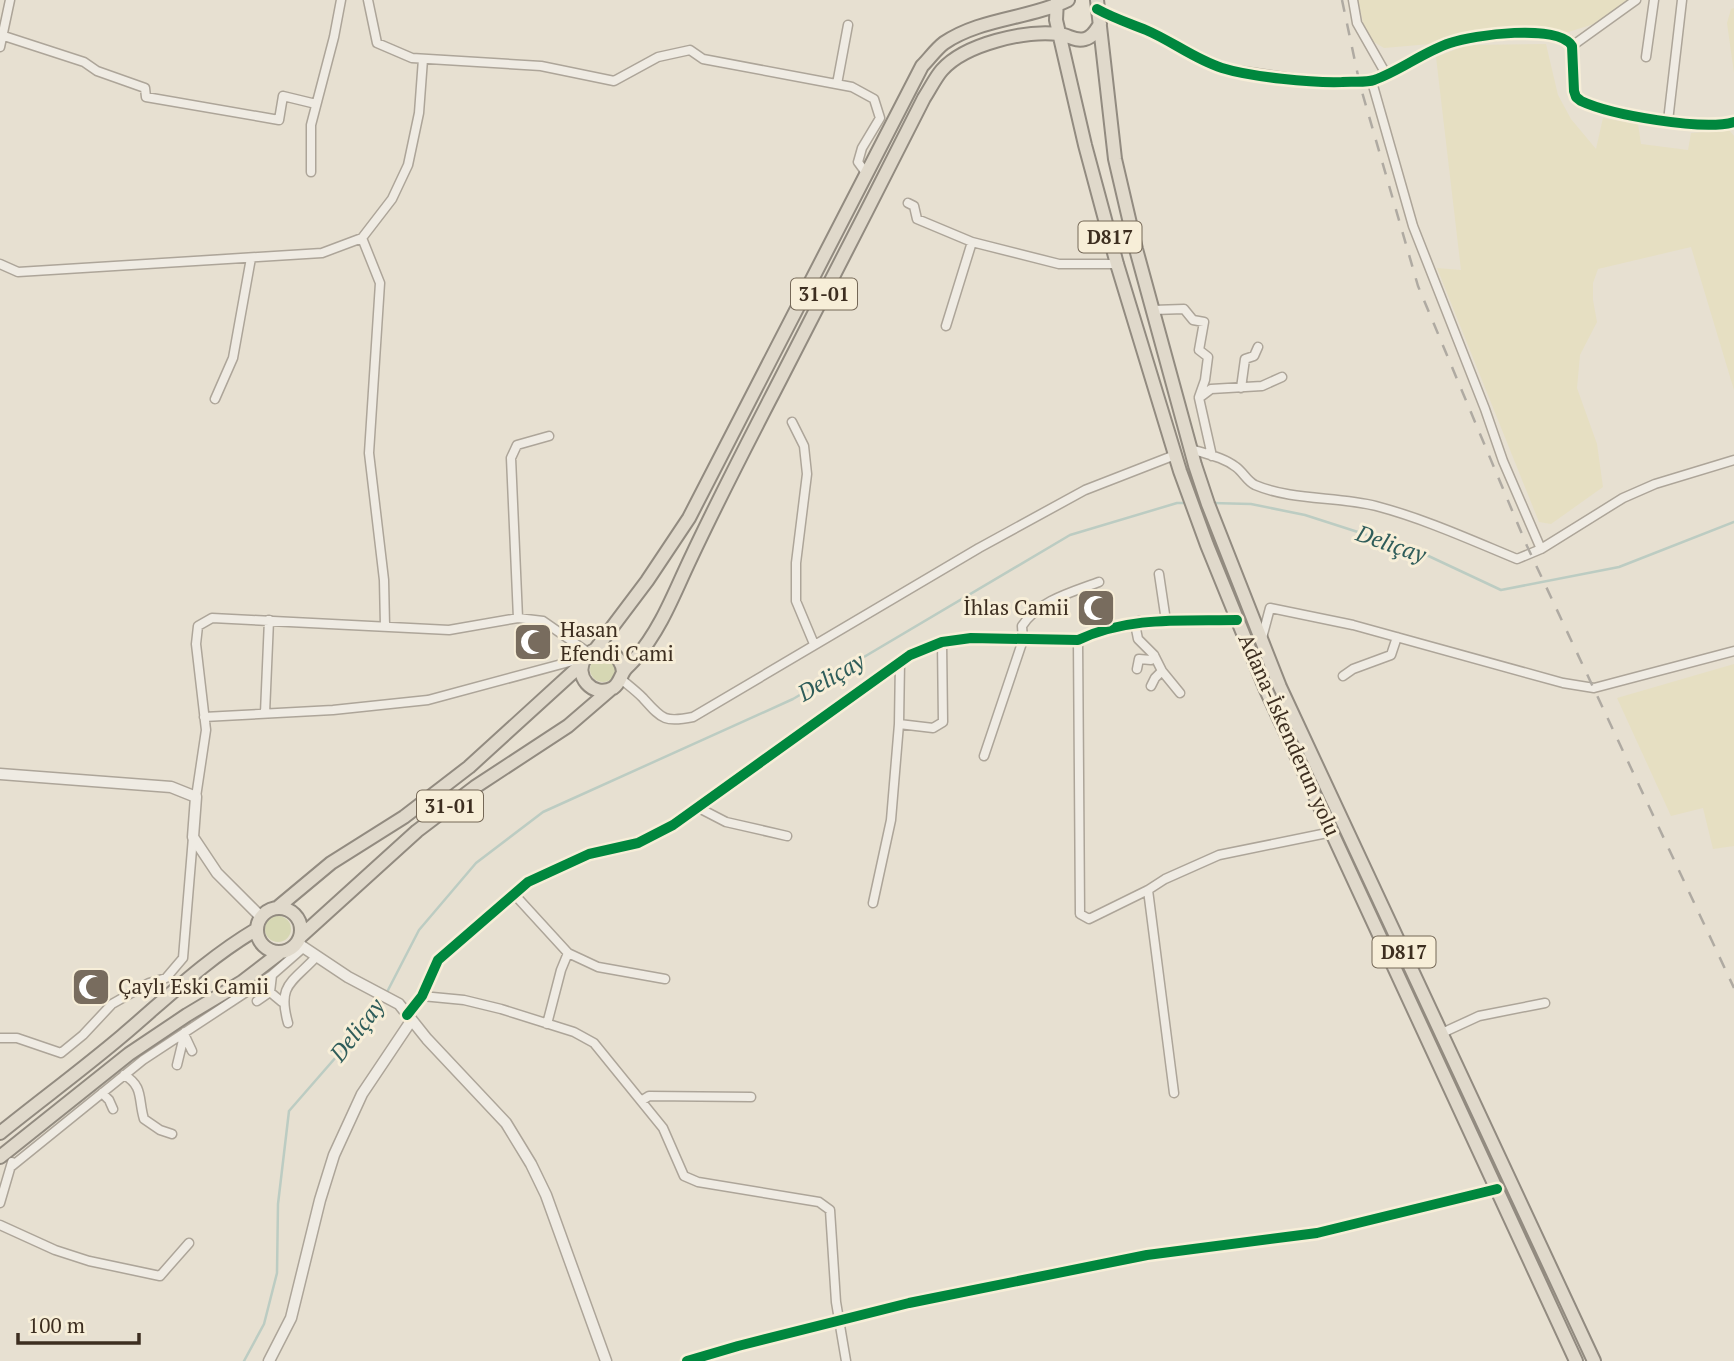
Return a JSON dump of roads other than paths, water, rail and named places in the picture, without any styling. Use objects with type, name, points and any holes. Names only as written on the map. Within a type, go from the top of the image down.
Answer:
[{"type":"highway","points":[[1086,0],[1097,4]]},
{"type":"highway","name":"Adana-İskenderun yolu","points":[[1061,2],[1056,20],[1085,145],[1117,264],[1175,455],[1207,545],[1266,690],[1576,1361]]},
{"type":"highway","name":"31-01","points":[[277,908],[331,863],[404,817],[469,767],[588,657],[647,581],[689,518],[922,66],[943,44],[968,30],[1061,2]]},
{"type":"highway","name":"D817","points":[[1097,4],[1115,159],[1136,249],[1195,465],[1221,541],[1280,687],[1594,1361]]},
{"type":"highway","name":"31-01","points":[[622,675],[665,617],[754,432],[924,99],[941,71],[957,56],[976,46],[1018,37],[1061,34],[1075,40],[1086,39],[1093,35],[1100,24]]},
{"type":"highway","points":[[602,649],[615,654],[622,665],[622,675],[611,688],[598,691],[582,678],[588,657],[602,649]]},
{"type":"highway","name":"31-01","points":[[301,942],[417,831],[475,786],[568,726],[611,688]]},
{"type":"highway","points":[[0,1133],[122,1036],[193,972],[259,923],[271,909],[283,908],[295,914],[301,925],[301,942],[281,952],[242,982],[129,1054],[0,1157]]},
{"type":"highway","points":[[259,923],[257,935],[264,946],[281,952]]},
{"type":"street","points":[[0,47],[10,0]]},
{"type":"street","points":[[311,172],[311,125],[341,0]]},
{"type":"street","points":[[368,0],[377,43],[412,58],[541,66],[614,81],[658,57],[690,50],[703,59],[852,87],[874,99],[880,118],[862,148],[858,162],[866,173]]},
{"type":"street","points":[[1353,0],[1357,23],[1386,74]]},
{"type":"street","points":[[1572,46],[1636,0]]},
{"type":"street","points":[[1646,57],[1654,0]]},
{"type":"street","points":[[1668,121],[1682,0]]},
{"type":"street","points":[[1097,4],[1221,68],[1326,83],[1371,82],[1451,43],[1476,37],[1534,33],[1560,36],[1569,40],[1572,46],[1576,97],[1588,105],[1709,126],[1734,122]]},
{"type":"street","points":[[837,85],[848,25]]},
{"type":"street","points":[[4,36],[84,62],[97,71],[145,89],[146,97],[279,120],[283,96],[316,104]]},
{"type":"street","points":[[0,264],[18,272],[322,253],[362,238],[392,200],[408,165],[419,113],[423,59]]},
{"type":"street","points":[[1371,82],[1422,251],[1503,461],[1541,550]]},
{"type":"street","points":[[908,203],[915,206],[917,219],[972,242],[1059,264],[1117,264]]},
{"type":"street","points":[[362,238],[380,283],[369,453],[384,580],[385,626]]},
{"type":"street","points":[[946,326],[972,242]]},
{"type":"street","points":[[215,400],[233,358],[251,258]]},
{"type":"street","points":[[1153,310],[1184,309],[1193,320],[1204,322],[1199,350],[1208,357],[1199,398],[1212,456]]},
{"type":"street","points":[[1241,388],[1245,359],[1254,356],[1258,347]]},
{"type":"street","points":[[1199,398],[1211,389],[1262,386],[1282,377]]},
{"type":"street","points":[[792,422],[804,446],[807,474],[796,563],[796,601],[814,644]]},
{"type":"street","points":[[518,618],[511,458],[517,445],[549,436]]},
{"type":"street","points":[[1191,449],[1236,467],[1252,484],[1295,496],[1377,507],[1431,524],[1517,559],[1541,550],[1623,498],[1656,484],[1734,460]]},
{"type":"street","points":[[622,675],[656,715],[676,721],[693,717],[979,548],[1085,490],[1175,455]]},
{"type":"street","points":[[1159,574],[1166,621]]},
{"type":"street","points":[[984,756],[1024,640],[1022,626],[1030,613],[1062,596],[1099,582]]},
{"type":"street","points":[[1262,638],[1270,608],[1307,614],[1563,683],[1594,688],[1734,651]]},
{"type":"street","points":[[0,1038],[17,1038],[61,1053],[83,1035],[112,1004],[149,983],[166,978],[183,958],[196,797],[206,730],[196,644],[198,626],[212,618],[449,630],[518,618],[543,621],[588,657]]},
{"type":"street","points":[[265,713],[269,620]]},
{"type":"street","points":[[269,1361],[291,1318],[320,1200],[339,1143],[362,1094],[422,996],[438,960],[528,882],[589,854],[638,843],[673,825],[910,655],[942,642],[971,638],[1078,640],[1093,633],[1139,621],[1237,620]]},
{"type":"street","points":[[1139,621],[1136,629],[1138,639],[1154,655],[1162,671],[1180,692]]},
{"type":"street","points":[[1343,677],[1353,669],[1391,655],[1396,637]]},
{"type":"street","points":[[1078,640],[1080,914],[1089,919],[1165,879],[1219,855],[1332,832]]},
{"type":"street","points":[[899,724],[933,728],[943,722],[942,642]]},
{"type":"street","points":[[1137,668],[1139,659],[1151,660],[1154,655]]},
{"type":"street","points":[[204,717],[333,710],[428,700],[588,657]]},
{"type":"street","points":[[873,903],[891,820],[899,724],[900,662]]},
{"type":"street","points":[[1151,686],[1154,678],[1162,671]]},
{"type":"street","points":[[0,774],[171,787],[196,797]]},
{"type":"street","points":[[697,807],[726,822],[787,836]]},
{"type":"street","points":[[193,837],[217,873],[259,923]]},
{"type":"street","points":[[1148,890],[1174,1093]]},
{"type":"street","points":[[514,894],[568,953],[598,967],[665,979]]},
{"type":"street","points":[[12,1166],[124,1076],[272,975],[301,942],[317,956],[362,985],[398,1004],[506,1123],[546,1195],[606,1361]]},
{"type":"street","points":[[547,1024],[568,953]]},
{"type":"street","points":[[288,1023],[282,1002],[287,985],[317,956]]},
{"type":"street","points":[[257,1001],[270,992],[272,975]]},
{"type":"street","points":[[270,992],[282,1002]]},
{"type":"street","points":[[422,996],[476,1003],[574,1032],[594,1043],[663,1128],[684,1176],[698,1182],[819,1202],[830,1210],[831,1250],[846,1361]]},
{"type":"street","points":[[1442,1033],[1479,1016],[1545,1003]]},
{"type":"street","points":[[185,1034],[192,1051]]},
{"type":"street","points":[[177,1065],[185,1034]]},
{"type":"street","points":[[124,1076],[133,1080],[139,1088],[140,1108],[144,1119],[160,1130],[172,1134]]},
{"type":"street","points":[[102,1093],[113,1109]]},
{"type":"street","points":[[641,1101],[649,1096],[751,1097]]},
{"type":"street","points":[[0,1203],[12,1166],[11,1149]]},
{"type":"street","points":[[687,1361],[922,1301],[1147,1255],[1317,1233],[1497,1189]]},
{"type":"street","points":[[0,1225],[55,1250],[89,1261],[160,1276],[189,1243]]},
{"type":"waterway","name":"Deliçay","points":[[386,994],[419,930],[476,863],[543,812],[793,699],[1070,535],[1177,503],[1188,503]]},
{"type":"waterway","name":"Deliçay","points":[[1212,503],[1251,504],[1305,515],[1420,552],[1501,590],[1619,567],[1734,522]]},
{"type":"waterway","name":"Deliçay","points":[[244,1361],[264,1324],[277,1273],[278,1204],[289,1111],[377,1010],[382,1000]]},
{"type":"railway","points":[[1342,0],[1360,85],[1418,286],[1527,546],[1734,988]]},
{"type":"place","name":"İhlas Camii","points":[[1096,608]]},
{"type":"place","name":"Hasan Efendi Cami","points":[[533,642]]},
{"type":"place","name":"Çaylı Eski Camii","points":[[91,987]]}]
